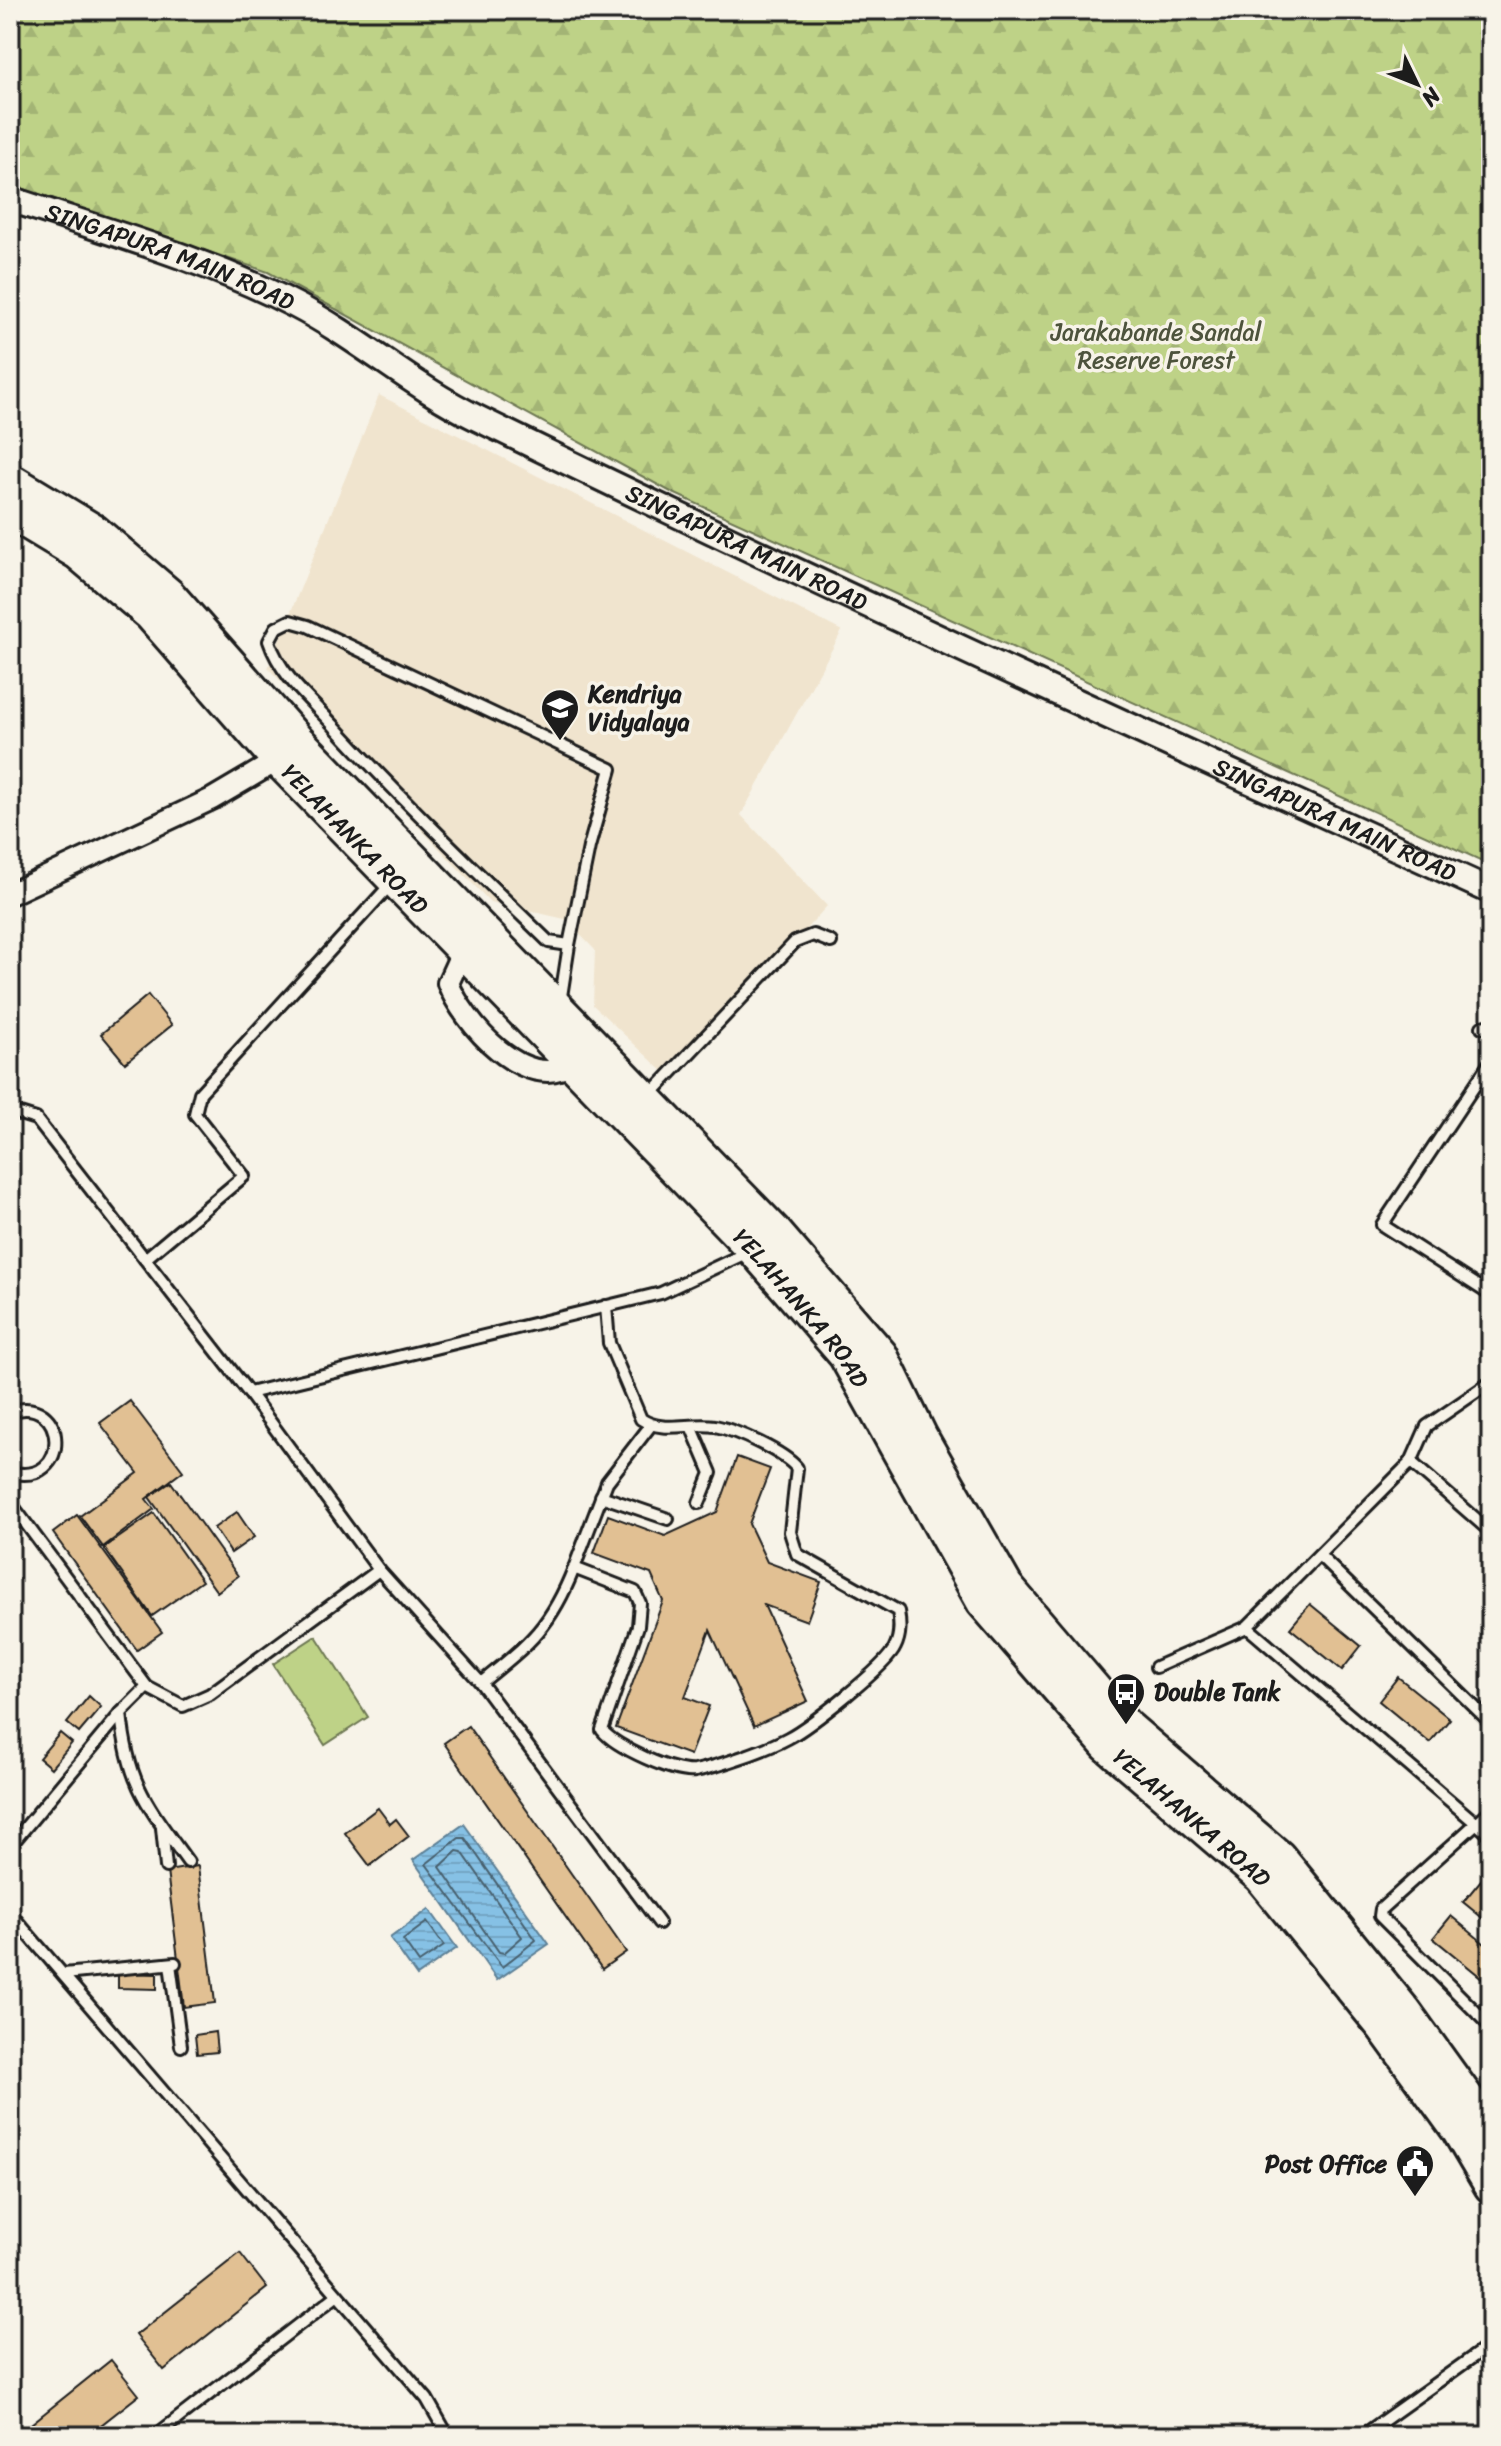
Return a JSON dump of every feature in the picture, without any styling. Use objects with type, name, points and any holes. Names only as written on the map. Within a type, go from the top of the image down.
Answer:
[{"type":"main road","name":"YELAHANKA ROAD","points":[[10,480],[94,531],[169,595],[289,751],[395,880],[573,1063],[764,1240],[881,1355],[921,1437],[1006,1586],[1126,1726],[1279,1857],[1405,2012],[1491,2131]]},
{"type":"main road","name":"YELAHANKA ROAD","points":[[10,512],[78,553],[150,614],[558,1009],[646,1099],[764,1240],[845,1355],[983,1602],[1107,1745],[1260,1876],[1384,2028],[1458,2130],[1491,2186]]},
{"type":"street","name":"SINGAPURA MAIN ROAD","points":[[10,199],[222,273],[292,303],[341,330],[471,416],[936,639],[1491,891]]},
{"type":"street","points":[[10,894],[212,799],[289,751]]},
{"type":"street","points":[[463,950],[448,983],[456,1002],[471,1023],[509,1058],[527,1066],[556,1069],[573,1063]]},
{"type":"lane","points":[[558,1009],[589,847],[611,769],[308,626],[290,621],[276,628],[269,641],[275,659],[292,683],[388,785],[549,942],[569,945]]},
{"type":"lane","points":[[145,1259],[244,1176],[195,1114],[200,1093],[395,880]]},
{"type":"lane","points":[[646,1099],[795,942],[813,935],[831,942]]},
{"type":"lane","points":[[1491,1061],[1382,1225],[1491,1295]]},
{"type":"lane","points":[[10,1111],[36,1119],[249,1393],[379,1570],[481,1683],[659,1923]]},
{"type":"lane","points":[[249,1393],[661,1293],[764,1240]]},
{"type":"lane","points":[[574,1568],[621,1584],[635,1592],[640,1603],[638,1626],[602,1730],[619,1745],[679,1771],[696,1771],[787,1738],[889,1657],[897,1645],[898,1611],[797,1554],[790,1532],[797,1468],[788,1457],[713,1426],[651,1425],[641,1419],[609,1343],[606,1306]]},
{"type":"lane","points":[[1156,1667],[1247,1627],[1411,1462],[1417,1442],[1427,1426],[1491,1382]]},
{"type":"lane","points":[[10,1412],[28,1409],[38,1412],[47,1418],[57,1439],[51,1461],[43,1469],[21,1475],[10,1473]]},
{"type":"lane","points":[[481,1683],[542,1630],[561,1602],[601,1496],[619,1462],[651,1425]]},
{"type":"lane","points":[[691,1426],[711,1473],[699,1503]]},
{"type":"lane","points":[[1411,1462],[1491,1532]]},
{"type":"lane","points":[[601,1496],[668,1519]]},
{"type":"lane","points":[[10,1502],[147,1687],[183,1706],[210,1694],[379,1570]]},
{"type":"lane","points":[[1319,1555],[1491,1723]]},
{"type":"lane","points":[[1247,1627],[1491,1836]]},
{"type":"lane","points":[[10,1846],[121,1713],[147,1687]]},
{"type":"lane","points":[[121,1713],[125,1751],[140,1795],[188,1862]]},
{"type":"lane","points":[[1491,1810],[1381,1909],[1380,1916],[1491,2027]]},
{"type":"lane","points":[[162,1826],[166,1867]]},
{"type":"lane","points":[[10,1913],[335,2297],[427,2399],[445,2435]]},
{"type":"lane","points":[[64,1974],[173,1964],[181,2046]]},
{"type":"lane","points":[[155,2436],[335,2297]]},
{"type":"lane","points":[[1362,2436],[1491,2344]]},
{"type":"shaded area","name":"Kendriya Vidyalaya","points":[[379,395],[842,631],[741,815],[827,906],[670,1078],[593,1005],[595,950],[565,919],[490,902],[268,668]]},
{"type":"green space","name":"Jarakabande Sandal Reserve Forest","points":[[10,10],[1491,10],[1491,865],[671,492],[268,272],[10,184]]},
{"type":"green space","points":[[316,1636],[368,1717],[325,1745],[273,1664]]},
{"type":"water","points":[[464,1824],[549,1944],[497,1980],[413,1860]]},
{"type":"water","points":[[429,1909],[457,1948],[417,1976],[390,1938]]},
{"type":"building","points":[[148,995],[172,1025],[125,1063],[101,1034]]},
{"type":"building","points":[[130,1401],[183,1471],[146,1499],[154,1509],[103,1547],[80,1516],[138,1473],[100,1423]]},
{"type":"building","points":[[737,1457],[770,1469],[749,1524],[767,1562],[821,1582],[807,1621],[764,1605],[808,1701],[754,1726],[710,1630],[685,1697],[709,1706],[690,1755],[616,1728],[663,1601],[651,1574],[594,1553],[608,1515],[665,1536],[717,1512]]},
{"type":"building","points":[[171,1482],[238,1576],[217,1592],[149,1497]]},
{"type":"building","points":[[237,1512],[254,1537],[231,1553],[214,1528]]},
{"type":"building","points":[[154,1513],[202,1581],[152,1616],[104,1548]]},
{"type":"building","points":[[77,1515],[162,1632],[137,1650],[53,1533]]},
{"type":"building","points":[[1310,1604],[1361,1646],[1342,1670],[1290,1628]]},
{"type":"building","points":[[1398,1677],[1450,1719],[1430,1743],[1379,1701]]},
{"type":"building","points":[[89,1696],[101,1707],[79,1733],[67,1723]]},
{"type":"building","points":[[468,1726],[626,1952],[602,1969],[444,1743]]},
{"type":"building","points":[[60,1733],[72,1743],[51,1768],[39,1758]]},
{"type":"building","points":[[378,1808],[390,1824],[396,1819],[409,1836],[370,1866],[345,1833]]},
{"type":"building","points":[[198,1866],[215,2003],[184,2007],[167,1871]]},
{"type":"building","points":[[1481,1880],[1491,1888],[1491,1925],[1463,1902]]},
{"type":"building","points":[[1451,1916],[1491,1949],[1491,1979],[1488,1983],[1433,1938]]},
{"type":"building","points":[[118,1973],[157,1974],[157,1989],[118,1988]]},
{"type":"building","points":[[215,2032],[217,2052],[197,2054],[195,2035]]},
{"type":"building","points":[[240,2253],[267,2288],[164,2370],[136,2335]]},
{"type":"building","points":[[111,2360],[139,2395],[87,2436],[16,2436]]},
{"type":"place","name":"Kendriya Vidyalaya","points":[[560,742]]},
{"type":"place","name":"Double Tank","points":[[1126,1726]]},
{"type":"place","name":"Post Office","points":[[1415,2198]]}]
